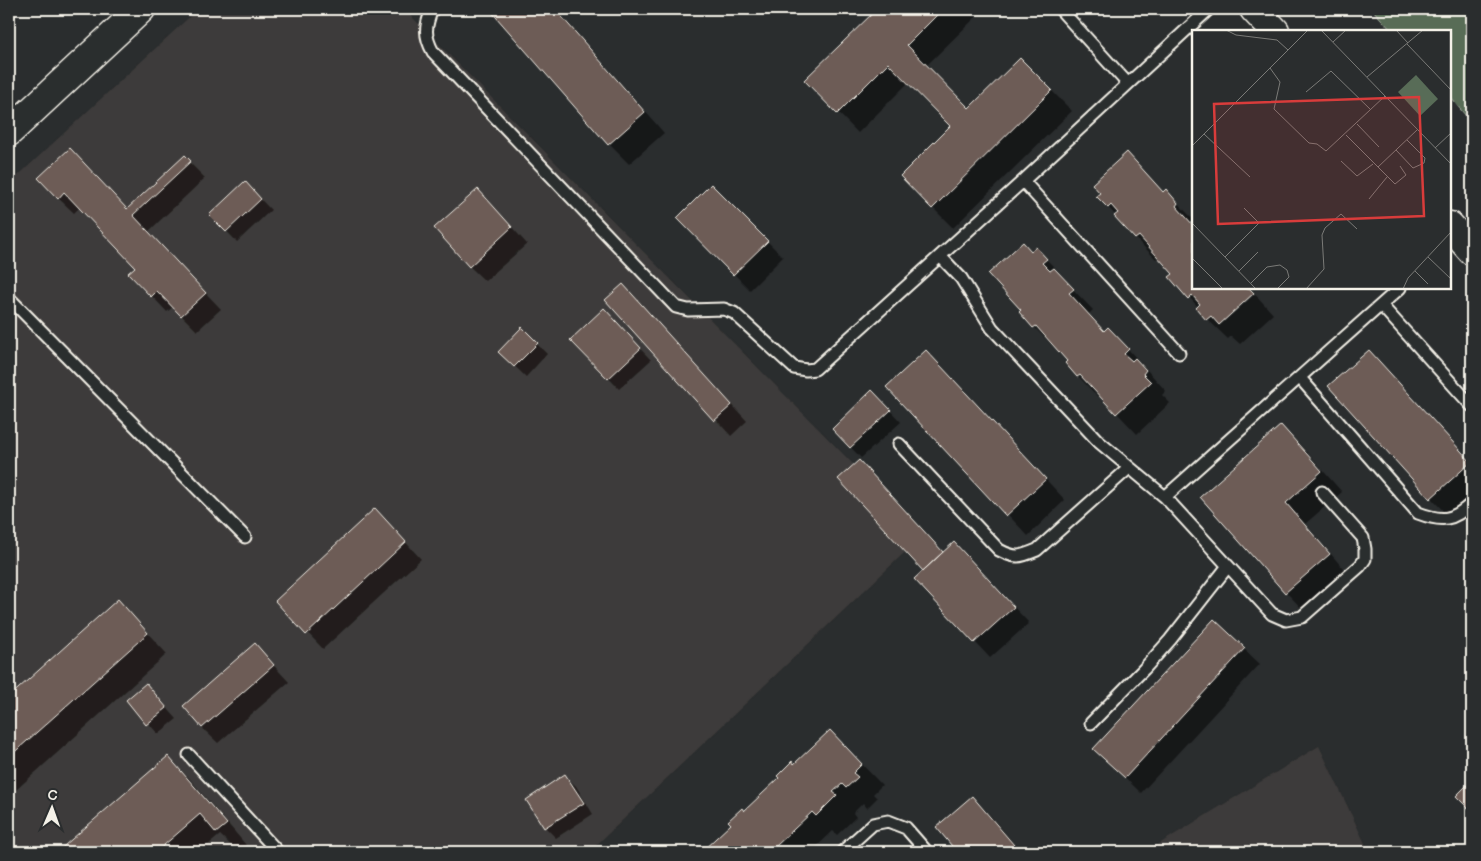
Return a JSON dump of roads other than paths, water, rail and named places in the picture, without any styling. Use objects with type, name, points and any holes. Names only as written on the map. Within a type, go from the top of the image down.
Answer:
[{"type":"street","points":[[9,132],[141,9]]},
{"type":"street","points":[[1254,9],[1274,30]]},
{"type":"lane","points":[[432,9],[427,22],[426,40],[432,52],[676,307],[688,310],[724,309],[734,313],[794,368],[806,370],[815,369],[1023,181],[1209,9]]},
{"type":"lane","points":[[1060,9],[1128,84]]},
{"type":"lane","points":[[1023,181],[1179,352]]},
{"type":"lane","points":[[940,256],[961,278],[992,328],[1098,442],[1165,497],[1272,614],[1286,620],[1302,617],[1360,566],[1365,559],[1363,538],[1322,492]]},
{"type":"lane","points":[[1165,497],[1399,289]]},
{"type":"lane","points":[[9,298],[244,537]]},
{"type":"lane","points":[[1381,305],[1472,406]]},
{"type":"lane","points":[[1300,378],[1418,513],[1431,518],[1452,518],[1472,503]]},
{"type":"lane","points":[[899,444],[999,550],[1010,556],[1024,555],[1037,550],[1129,468]]},
{"type":"lane","points":[[1091,723],[1170,640],[1228,566]]},
{"type":"lane","points":[[189,754],[278,852]]},
{"type":"lane","points":[[842,852],[873,824],[888,821],[906,828],[927,852]]}]
